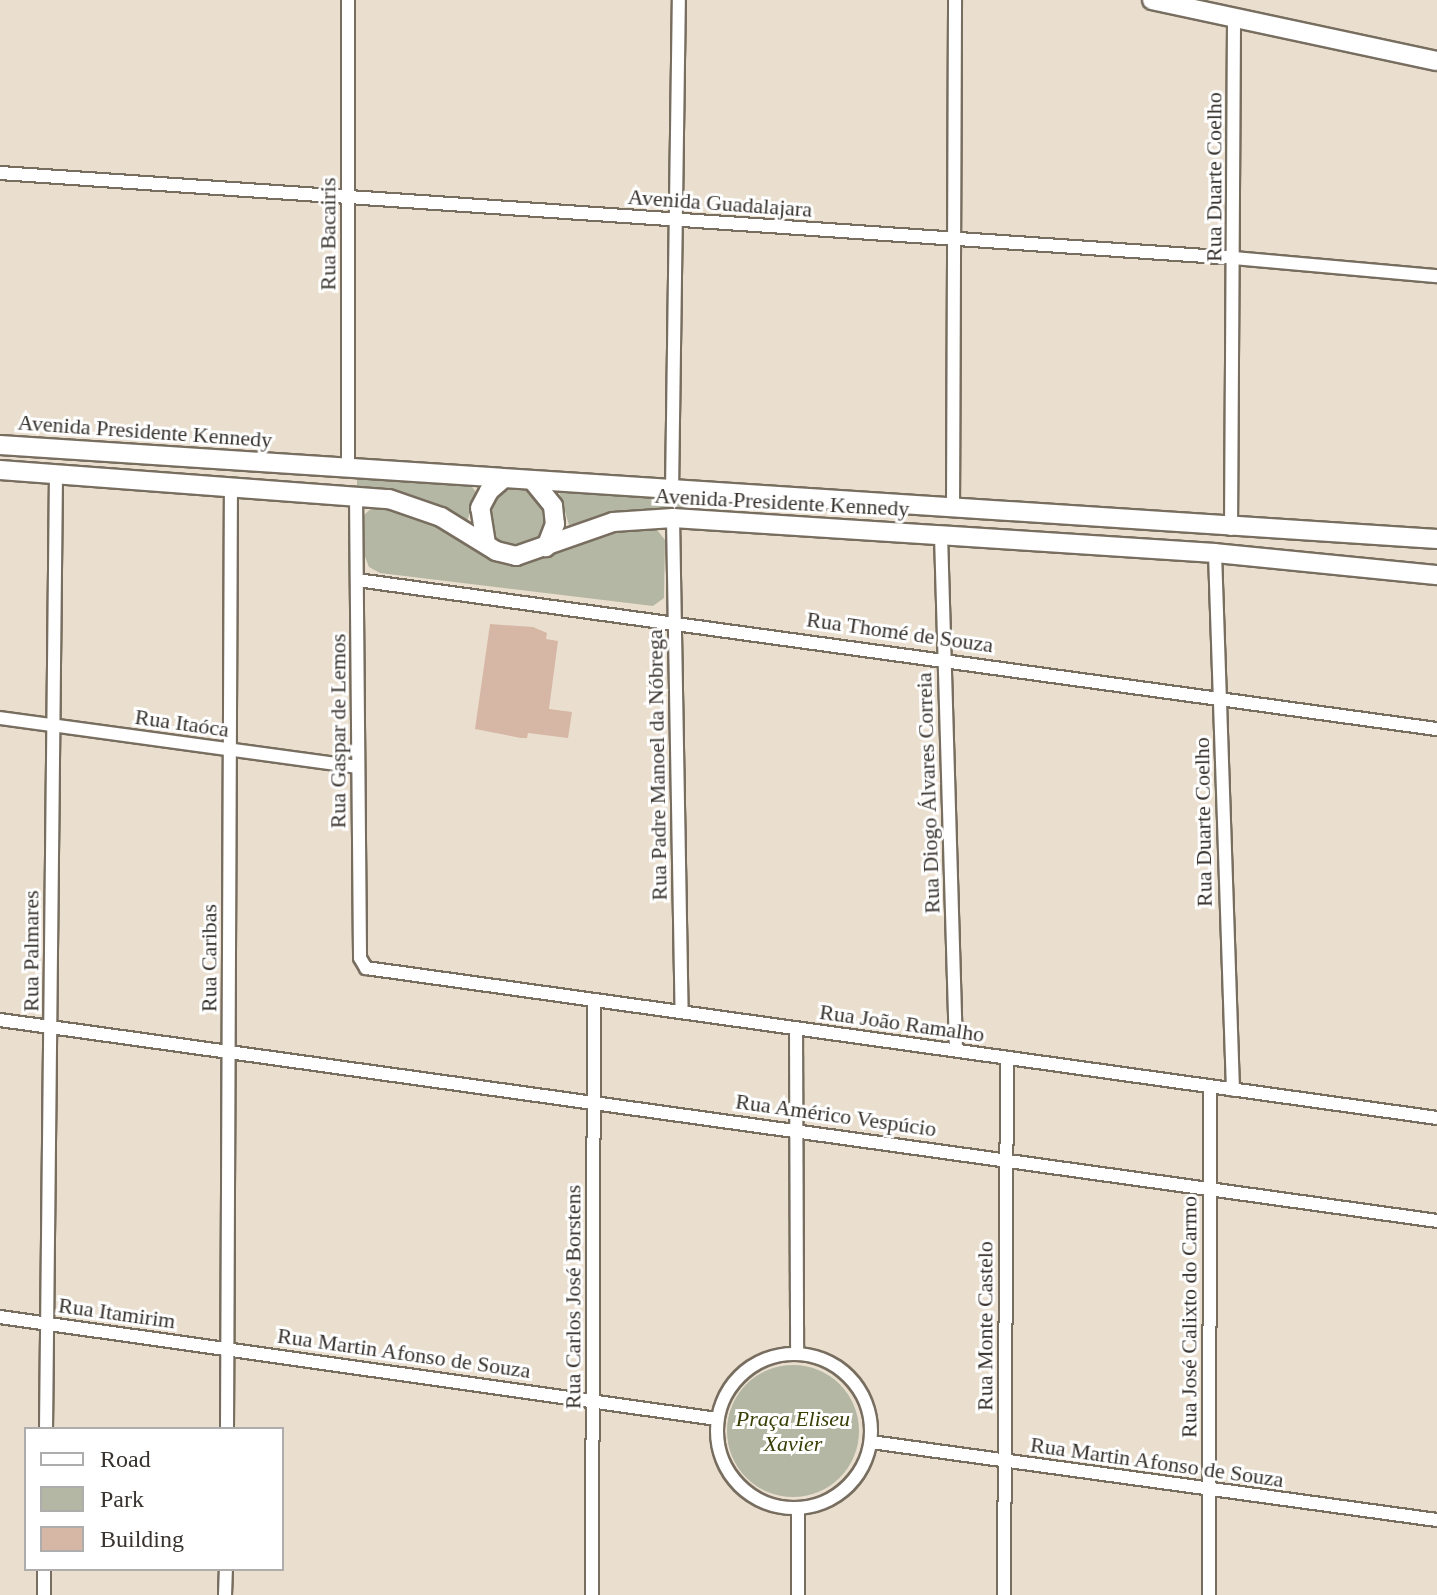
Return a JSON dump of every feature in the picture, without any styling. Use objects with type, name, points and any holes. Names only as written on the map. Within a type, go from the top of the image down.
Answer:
[{"type":"main road","points":[[1152,0],[1437,61]]},
{"type":"main road","name":"Avenida Presidente Kennedy","points":[[0,445],[1231,529],[1437,539]]},
{"type":"main road","name":"Avenida Presidente Kennedy","points":[[0,470],[356,495],[415,507],[516,556],[613,522],[673,518],[1215,553],[1437,575]]},
{"type":"main road","points":[[486,544],[480,508],[503,479]]},
{"type":"main road","points":[[533,481],[553,506],[555,524],[546,547]]},
{"type":"main road","points":[[1408,572],[1437,566]]},
{"type":"street","name":"Rua Bacairis","points":[[348,0],[348,469]]},
{"type":"street","points":[[672,491],[679,0]]},
{"type":"street","points":[[953,508],[955,0]]},
{"type":"street","name":"Rua Duarte Coelho","points":[[1231,529],[1234,17]]},
{"type":"street","name":"Avenida Guadalajara","points":[[0,173],[1234,258],[1437,276]]},
{"type":"street","name":"Rua Palmares","points":[[46,1427],[56,474]]},
{"type":"street","name":"Rua Caribas","points":[[227,1427],[231,487]]},
{"type":"street","name":"Rua Gaspar de Lemos","points":[[356,495],[363,965]]},
{"type":"street","name":"Rua Padre Manoel da Nóbrega","points":[[673,518],[682,1012]]},
{"type":"street","name":"Rua Diogo Álvares Correia","points":[[941,535],[956,1050]]},
{"type":"street","name":"Rua Duarte Coelho","points":[[1215,553],[1233,1090]]},
{"type":"street","name":"Rua Thomé de Souza","points":[[357,580],[674,620],[1437,729]]},
{"type":"street","name":"Rua Itaóca","points":[[0,718],[358,767]]},
{"type":"street","name":"Rua João Ramalho","points":[[363,965],[1437,1118]]},
{"type":"street","name":"Rua Carlos José Borstens","points":[[592,1595],[594,1000]]},
{"type":"street","name":"Rua Américo Vespúcio","points":[[0,1020],[1006,1158],[1437,1221]]},
{"type":"street","points":[[796,1028],[797,1354]]},
{"type":"street","name":"Rua Monte Castelo","points":[[1004,1595],[1007,1058]]},
{"type":"street","name":"Rua José Calixto do Carmo","points":[[1209,1595],[1210,1086]]},
{"type":"street","name":"Rua Itamirim","points":[[0,1317],[228,1349]]},
{"type":"street","name":"Rua Martin Afonso de Souza","points":[[228,1349],[717,1419]]},
{"type":"street","points":[[797,1354],[818,1358],[853,1382],[865,1400],[871,1442],[854,1481],[819,1505],[798,1509],[754,1498],[736,1483],[724,1464],[717,1419],[737,1379],[775,1356],[797,1354]]},
{"type":"street","name":"Rua Martin Afonso de Souza","points":[[871,1442],[1437,1520]]},
{"type":"street","points":[[798,1509],[798,1595]]},
{"type":"street","points":[[44,1571],[44,1595]]},
{"type":"street","points":[[225,1595],[226,1571]]},
{"type":"green space","points":[[357,477],[471,485],[477,494],[467,521],[405,495],[357,487]]},
{"type":"green space","points":[[517,489],[538,497],[546,518],[538,539],[517,547],[496,539],[488,518],[496,497]]},
{"type":"green space","points":[[559,491],[686,500],[686,510],[640,510],[569,525]]},
{"type":"green space","points":[[374,506],[443,527],[514,565],[575,541],[654,526],[665,540],[664,598],[653,606],[380,573],[369,567],[364,554],[364,515]]},
{"type":"green space","name":"Praça Eliseu Xavier","points":[[793,1365],[818,1370],[840,1384],[854,1406],[859,1431],[854,1456],[840,1478],[818,1492],[793,1497],[768,1492],[746,1478],[732,1456],[727,1431],[732,1406],[746,1384],[768,1370]]},
{"type":"building","points":[[490,624],[533,627],[547,633],[546,639],[558,641],[549,709],[572,712],[568,738],[528,733],[527,738],[521,738],[475,729]]}]
